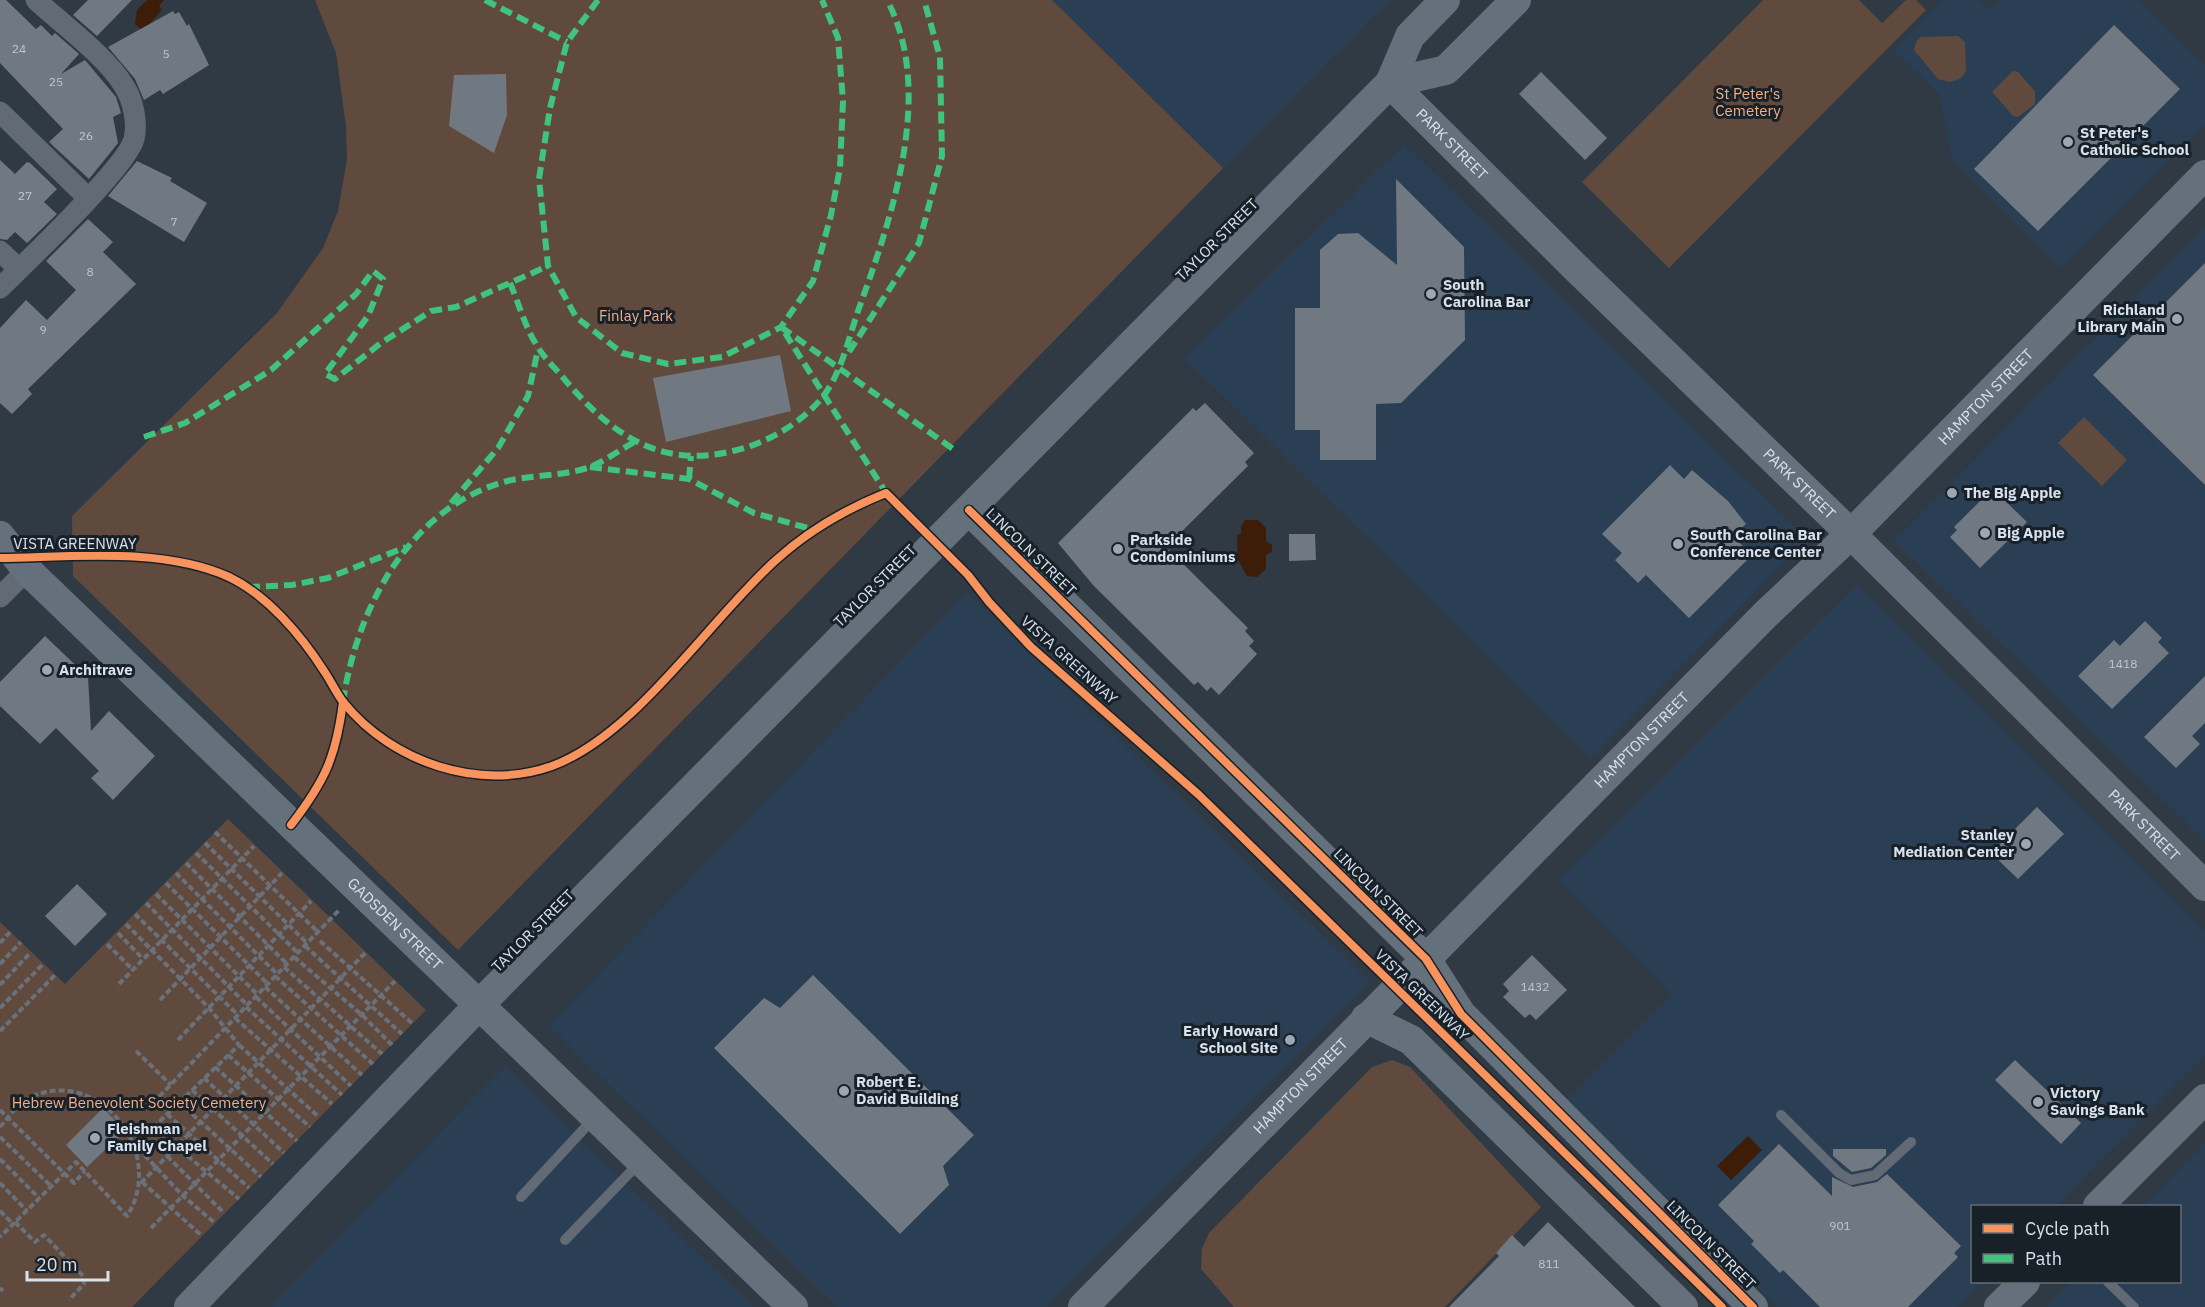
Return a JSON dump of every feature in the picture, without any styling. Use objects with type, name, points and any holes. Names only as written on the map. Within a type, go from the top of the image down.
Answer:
[{"type":"street","points":[[0,288],[120,162],[134,140],[133,103],[124,85],[106,64],[36,0]]},
{"type":"street","name":"TAYLOR STREET","points":[[189,1307],[480,1004],[1390,83],[1410,36],[1445,0]]},
{"type":"street","points":[[1390,83],[1446,70],[1516,0]]},
{"type":"street","name":"PARK STREET","points":[[1390,83],[1572,264],[1851,534],[2205,886]]},
{"type":"street","points":[[0,112],[87,198]]},
{"type":"street","name":"HAMPTON STREET","points":[[1083,1307],[1766,614],[1851,534],[2205,175]]},
{"type":"street","points":[[0,251],[19,269]]},
{"type":"street","name":"LINCOLN STREET","points":[[969,510],[1426,959],[1461,1014],[1754,1307]]},
{"type":"street","name":"GADSDEN STREET","points":[[0,536],[27,570],[793,1307]]},
{"type":"street","points":[[0,597],[27,570]]},
{"type":"street","points":[[1366,1018],[1411,1040],[1683,1307]]},
{"type":"street","points":[[2099,1205],[2205,1099]]},
{"type":"street","points":[[2000,1307],[2023,1283]]},
{"type":"lane","points":[[1781,1115],[1839,1173],[1851,1180],[1875,1175],[1911,1142]]},
{"type":"lane","points":[[521,1197],[596,1116]]},
{"type":"lane","points":[[565,1240],[642,1160]]},
{"type":"lane","points":[[2110,1283],[2134,1307]]},
{"type":"path","points":[[215,832],[318,932]]},
{"type":"path","points":[[205,843],[340,979],[402,1034]]},
{"type":"path","points":[[119,984],[254,846]]},
{"type":"path","points":[[196,853],[279,934],[296,955],[392,1045]]},
{"type":"path","points":[[186,863],[320,999],[382,1054]]},
{"type":"path","points":[[176,873],[203,898],[310,1010],[372,1064]]},
{"type":"path","points":[[160,999],[282,873]]},
{"type":"path","points":[[166,883],[300,1019],[362,1075]]},
{"type":"path","points":[[153,1103],[359,889]]},
{"type":"path","points":[[156,894],[183,918],[290,1030],[351,1086]]},
{"type":"path","points":[[178,1040],[311,901]]},
{"type":"path","points":[[146,903],[230,986],[280,1040],[342,1095]]},
{"type":"path","points":[[135,914],[237,1017],[332,1104]]},
{"type":"path","points":[[126,924],[181,978],[226,1027],[239,1045],[320,1117]]},
{"type":"path","points":[[0,943],[10,932]]},
{"type":"path","points":[[118,933],[143,959]]},
{"type":"path","points":[[320,941],[413,1024]]},
{"type":"path","points":[[0,964],[21,942]]},
{"type":"path","points":[[107,944],[133,970]]},
{"type":"path","points":[[0,985],[31,952]]},
{"type":"path","points":[[141,1183],[365,953]]},
{"type":"path","points":[[0,1008],[43,964]]},
{"type":"path","points":[[0,1031],[55,975]]},
{"type":"path","points":[[151,1228],[395,981]]},
{"type":"path","points":[[135,1145],[239,1045]]},
{"type":"path","points":[[136,1051],[171,1084]]},
{"type":"path","points":[[228,1055],[310,1127]]},
{"type":"path","points":[[215,1067],[297,1141]]},
{"type":"path","points":[[204,1078],[284,1153]]},
{"type":"path","points":[[192,1090],[273,1164]]},
{"type":"path","points":[[0,1127],[22,1102],[51,1092],[73,1093],[102,1104],[125,1126],[135,1145],[183,1196],[215,1223]]},
{"type":"path","points":[[179,1102],[261,1177]]},
{"type":"path","points":[[0,1110],[74,1182],[85,1172]]},
{"type":"path","points":[[167,1114],[249,1188]]},
{"type":"path","points":[[153,1127],[239,1199]]},
{"type":"path","points":[[0,1137],[51,1186]]},
{"type":"path","points":[[0,1237],[76,1161],[127,1216],[135,1203],[141,1183],[135,1145]]},
{"type":"path","points":[[167,1156],[224,1213]]},
{"type":"path","points":[[0,1159],[39,1198]]},
{"type":"path","points":[[0,1183],[27,1210]]},
{"type":"path","points":[[141,1183],[202,1236]]},
{"type":"path","points":[[0,1210],[35,1242],[44,1235],[83,1276],[84,1284],[69,1300]]},
{"type":"shaded area","points":[[147,0],[164,0],[159,6],[162,10],[143,31],[135,24],[137,10]]},
{"type":"shaded area","points":[[1052,0],[1390,0],[1223,168]]},
{"type":"shaded area","name":"St Peter's Catholic School","points":[[1942,0],[1979,0],[1989,10],[2000,0],[2139,0],[2205,66],[2205,125],[2061,268],[1952,159],[1939,94],[1893,49]]},
{"type":"shaded area","points":[[1405,144],[1807,539],[1591,758],[1184,358]]},
{"type":"shaded area","points":[[2205,228],[2205,841],[1894,541]]},
{"type":"shaded area","points":[[1245,520],[1258,520],[1266,528],[1266,541],[1272,545],[1272,552],[1266,555],[1266,569],[1257,577],[1247,576],[1238,560],[1237,535],[1241,534],[1241,526]]},
{"type":"shaded area","points":[[1857,585],[2205,931],[2205,1055],[2057,1205],[1971,1205],[1971,1283],[1981,1283],[1957,1307],[1778,1307],[1567,1100],[1672,995],[1559,880]]},
{"type":"shaded area","points":[[967,592],[1370,981],[1047,1307],[837,1307],[549,1026]]},
{"type":"shaded area","points":[[505,1066],[754,1307],[271,1307]]},
{"type":"shaded area","points":[[1748,1136],[1762,1150],[1731,1180],[1717,1166]]},
{"type":"shaded area","points":[[2205,1143],[2205,1307],[2046,1307],[2070,1283],[2181,1283],[2181,1205],[2145,1205]]},
{"type":"green space","name":"Finlay Park","points":[[315,0],[1052,0],[1223,168],[458,950],[73,576],[72,516],[277,313],[323,248],[338,211],[347,159],[346,126],[336,53]]},
{"type":"green space","name":"St Peter's Cemetery","points":[[1763,0],[1859,0],[1882,23],[1906,0],[1916,0],[1926,10],[1669,268],[1582,182]]},
{"type":"green space","points":[[1958,36],[1965,42],[1966,71],[1960,79],[1950,82],[1938,79],[1914,50],[1916,42],[1921,37]]},
{"type":"green space","points":[[2013,71],[2018,72],[2035,91],[2035,104],[2018,117],[2013,116],[1992,92]]},
{"type":"green space","points":[[2084,417],[2127,460],[2102,486],[2058,443]]},
{"type":"green space","name":"Hebrew Benevolent Society Cemetery","points":[[228,819],[426,1010],[132,1307],[0,1307],[0,922],[65,984]]},
{"type":"green space","points":[[1392,1060],[1410,1067],[1541,1207],[1445,1307],[1234,1307],[1201,1269],[1202,1249],[1209,1233],[1372,1067]]},
{"type":"building","points":[[0,0],[6,0],[36,29],[41,25],[52,36],[55,33],[79,54],[61,74],[85,60],[116,97],[121,113],[113,117],[118,143],[89,179],[49,142],[63,129],[0,63]]},
{"type":"building","points":[[88,0],[132,0],[97,36],[73,15]]},
{"type":"building","points":[[173,11],[175,14],[179,12],[187,26],[189,24],[209,65],[163,94],[160,90],[144,100],[135,79],[108,47]]},
{"type":"building","points":[[2114,25],[2180,89],[2038,231],[1974,169]]},
{"type":"building","points":[[1541,72],[1607,138],[1585,160],[1519,94]]},
{"type":"building","points":[[506,74],[507,115],[494,153],[449,126],[454,75]]},
{"type":"building","points":[[0,160],[15,174],[27,162],[30,163],[57,189],[44,202],[57,214],[27,243],[15,232],[7,240],[0,239]]},
{"type":"building","points":[[137,161],[172,178],[170,181],[207,203],[184,242],[108,196]]},
{"type":"building","points":[[1396,179],[1464,247],[1465,340],[1401,403],[1376,404],[1376,460],[1320,460],[1320,430],[1295,430],[1295,308],[1320,308],[1320,250],[1338,234],[1358,233],[1397,265]]},
{"type":"building","points":[[88,219],[113,242],[103,252],[136,284],[28,389],[32,394],[12,414],[0,403],[0,328],[26,300],[47,320],[76,290],[46,261]]},
{"type":"building","name":"Richland Library Main","points":[[2205,263],[2205,485],[2093,375]]},
{"type":"building","points":[[780,355],[791,411],[666,442],[653,378]]},
{"type":"building","name":"Parkside Condominiums","points":[[1205,403],[1254,453],[1245,462],[1248,466],[1166,547],[1248,628],[1245,631],[1254,641],[1249,646],[1257,654],[1219,695],[1211,687],[1207,691],[1198,682],[1194,685],[1093,585],[1058,543],[1193,408],[1196,411]]},
{"type":"building","name":"South Carolina Bar Conference Center","points":[[1670,465],[1684,479],[1692,470],[1728,501],[1746,524],[1733,536],[1752,555],[1689,618],[1646,575],[1638,583],[1615,560],[1622,553],[1602,534]]},
{"type":"building","name":"Big Apple","points":[[1996,492],[2027,522],[1980,568],[1950,537],[1957,530],[1954,527],[1985,496],[1988,499]]},
{"type":"building","points":[[1289,534],[1315,534],[1316,560],[1289,561]]},
{"type":"building","points":[[2145,621],[2162,638],[2158,642],[2169,653],[2112,709],[2078,676],[2114,640],[2120,646]]},
{"type":"building","points":[[45,636],[88,677],[91,731],[109,711],[155,756],[113,800],[91,778],[99,771],[56,728],[40,744],[0,706],[0,682]]},
{"type":"building","points":[[2205,676],[2205,723],[2192,736],[2200,744],[2176,768],[2144,737]]},
{"type":"building","points":[[2037,807],[2064,834],[2018,879],[1991,853]]},
{"type":"building","points":[[77,884],[107,914],[75,946],[45,916]]},
{"type":"building","points":[[1532,955],[1567,990],[1536,1020],[1530,1014],[1525,1018],[1503,997],[1509,991],[1503,984]]},
{"type":"building","name":"Robert E. David Building","points":[[813,975],[974,1135],[943,1166],[949,1185],[900,1234],[714,1048],[764,998],[780,1008]]},
{"type":"building","name":"Victory Savings Bank","points":[[2015,1060],[2081,1123],[2061,1144],[1995,1080]]},
{"type":"building","name":"Fleishman Family Chapel","points":[[103,1108],[125,1131],[87,1167],[66,1145]]},
{"type":"building","points":[[1779,1144],[1832,1196],[1832,1177],[1853,1187],[1877,1182],[1887,1174],[1961,1246],[1954,1253],[1958,1257],[1908,1307],[1820,1307],[1783,1270],[1780,1273],[1751,1244],[1754,1241],[1718,1205]]},
{"type":"building","points":[[1833,1149],[1886,1149],[1886,1155],[1871,1168],[1852,1172],[1833,1156]]},
{"type":"building","points":[[1548,1222],[1635,1307],[1449,1307],[1499,1256],[1496,1253],[1512,1235],[1524,1247]]},
{"type":"marked path","points":[[485,0],[567,42]]},
{"type":"marked path","points":[[598,0],[567,42],[550,108],[539,179],[548,266],[576,317],[622,353],[668,364],[722,357],[781,327],[813,281],[831,215],[840,168],[843,101],[838,38],[822,0]]},
{"type":"marked path","points":[[510,283],[530,334],[545,357],[600,416],[619,431],[639,442],[660,451],[682,455],[707,455],[745,448],[781,432],[803,417],[828,390],[839,368],[895,197],[908,115],[908,75],[901,36],[887,0]]},
{"type":"marked path","points":[[849,352],[919,243],[942,156],[940,57],[924,0]]},
{"type":"marked path","points":[[144,437],[185,423],[271,370],[356,294],[373,271],[383,279],[368,316],[325,374],[335,379],[381,343],[431,311],[456,307],[548,266]]},
{"type":"marked path","points":[[781,327],[953,449]]},
{"type":"marked path","points":[[785,333],[886,493]]},
{"type":"marked path","points":[[451,503],[498,448],[528,396],[538,349]]},
{"type":"marked path","points":[[343,702],[360,633],[374,600],[392,569],[413,541],[438,517],[467,497],[500,483],[590,467],[634,442]]},
{"type":"marked path","points":[[689,479],[691,456]]},
{"type":"marked path","points":[[590,467],[689,479],[754,513],[815,530]]},
{"type":"marked path","points":[[248,587],[292,585],[328,578],[406,547]]},
{"type":"cycle path","name":"VISTA GREENWAY","points":[[0,558],[86,556],[146,558],[175,561],[229,577],[257,594],[282,617],[315,657],[344,703],[364,724],[386,741],[412,756],[467,773],[495,775],[524,773],[552,766],[583,751],[613,729],[670,674],[776,560],[828,522],[886,493],[968,575],[989,602],[1031,647],[1199,795],[1722,1307]]},
{"type":"cycle path","name":"VISTA GREENWAY","points":[[969,510],[1426,959],[1461,1014],[1753,1307]]},
{"type":"cycle path","points":[[291,825],[321,781],[327,768],[337,738],[343,702]]},
{"type":"place","name":"St Peter's Catholic School","points":[[2068,142]]},
{"type":"place","name":"South Carolina Bar","points":[[1431,294]]},
{"type":"place","name":"Richland Library Main","points":[[2177,319]]},
{"type":"place","name":"The Big Apple","points":[[1952,493]]},
{"type":"place","name":"Big Apple","points":[[1985,533]]},
{"type":"place","name":"South Carolina Bar Conference Center","points":[[1678,544]]},
{"type":"place","name":"Parkside Condominiums","points":[[1118,549]]},
{"type":"place","name":"Architrave","points":[[47,670]]},
{"type":"place","name":"Stanley Mediation Center","points":[[2026,844]]},
{"type":"place","name":"Early Howard School Site","points":[[1290,1040]]},
{"type":"place","name":"Robert E. David Building","points":[[844,1091]]},
{"type":"place","name":"Victory Savings Bank","points":[[2038,1102]]},
{"type":"place","name":"Fleishman Family Chapel","points":[[95,1138]]}]
